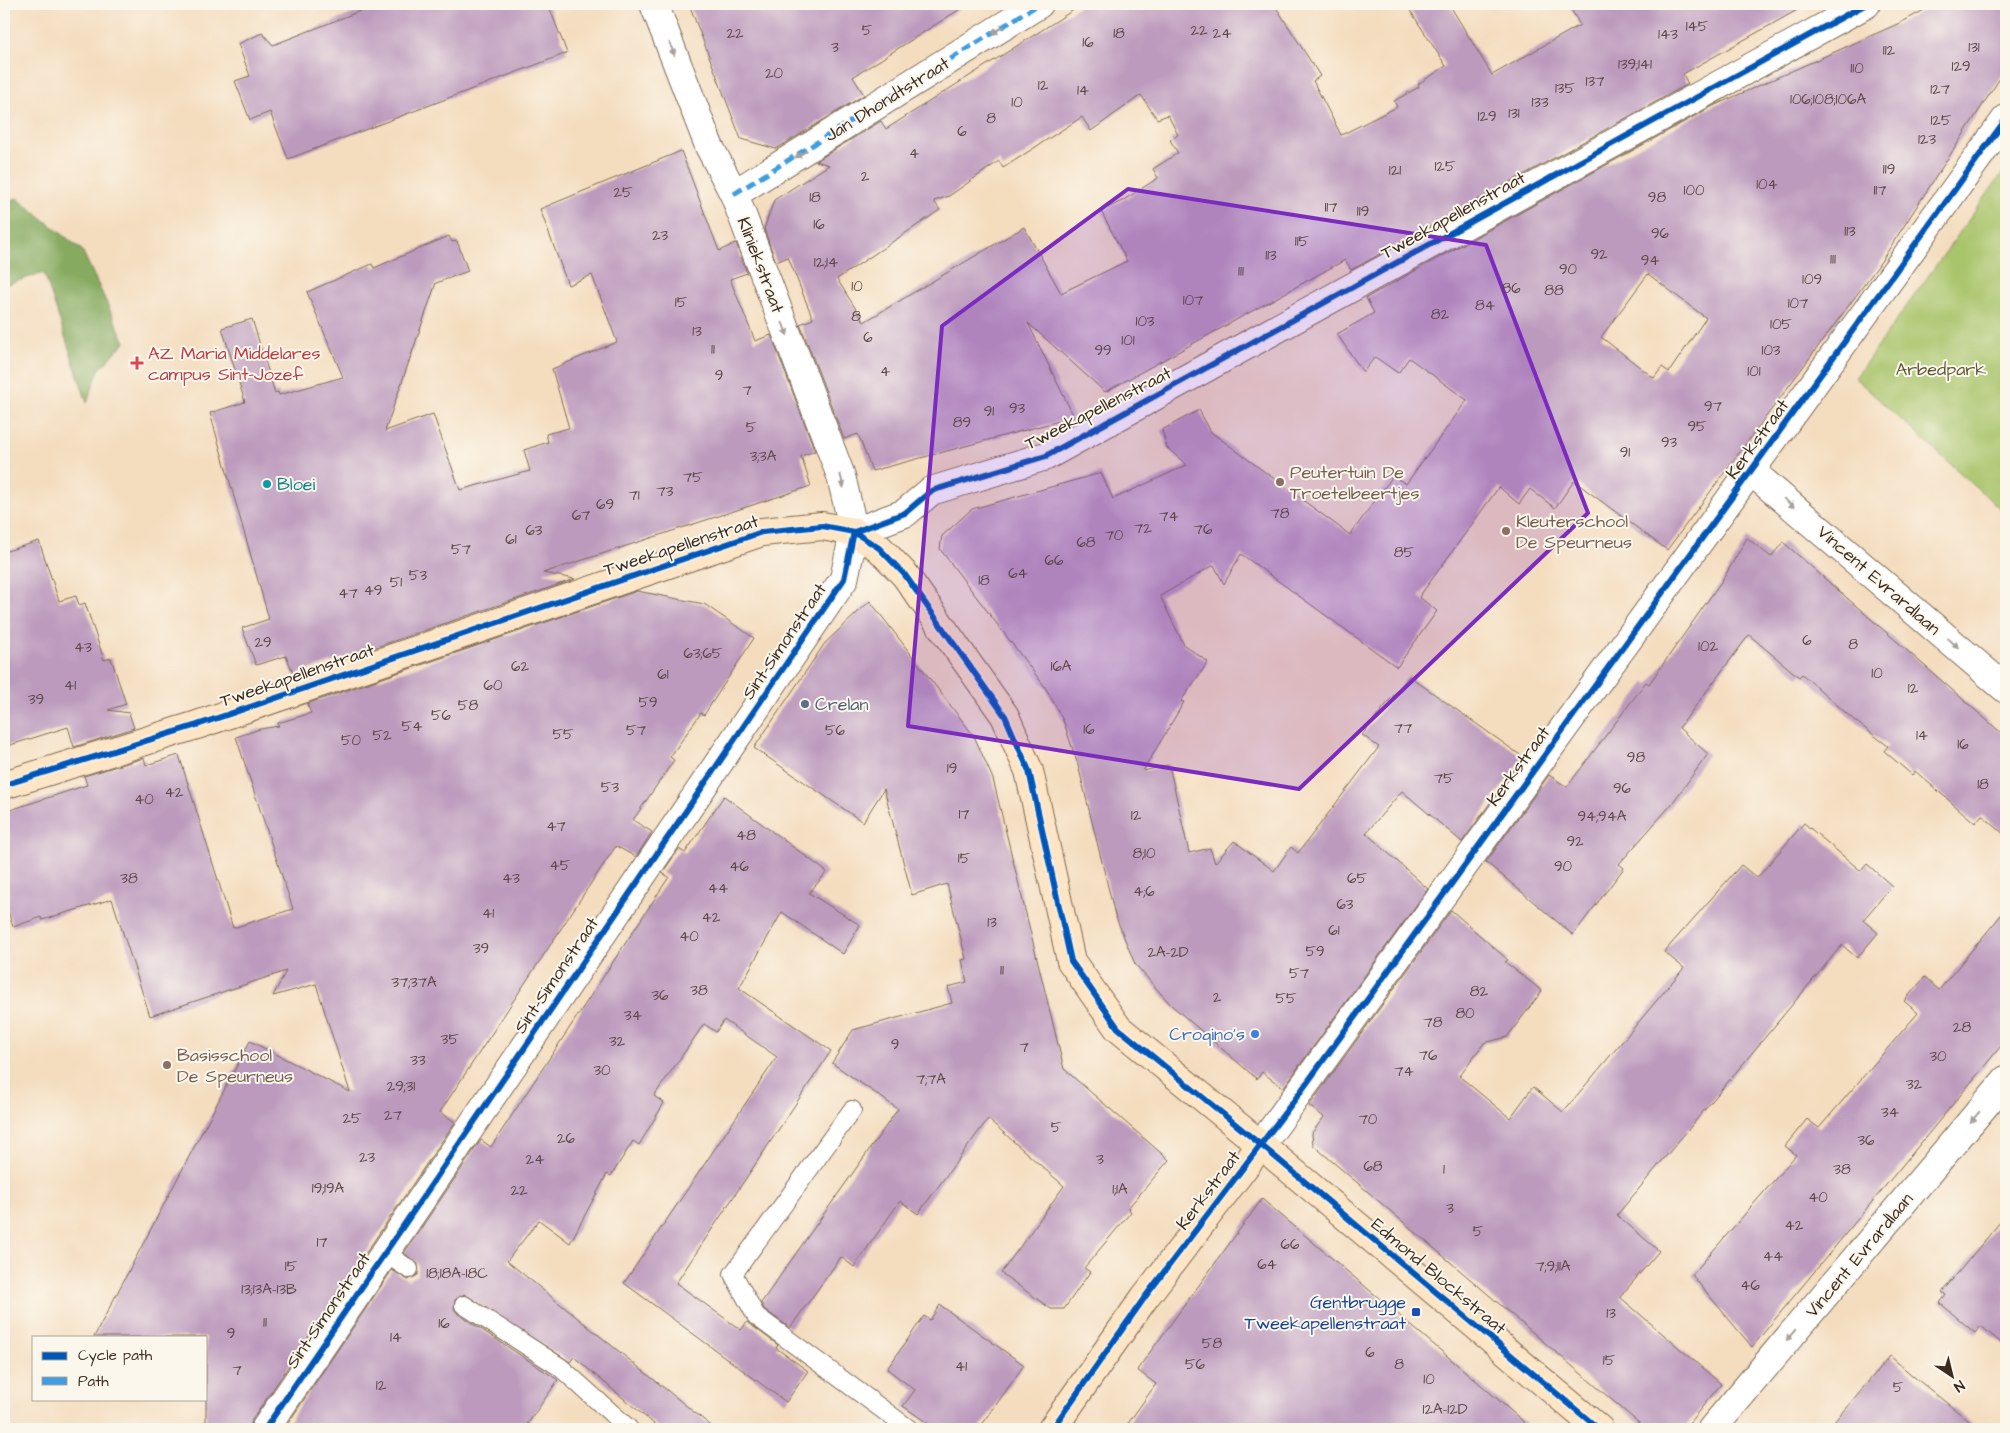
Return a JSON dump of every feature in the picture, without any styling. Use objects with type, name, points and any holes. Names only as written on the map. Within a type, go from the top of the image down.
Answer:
[{"type":"street","name":"Kliniekstraat","points":[[654,4],[709,146],[734,194],[841,476],[854,532]]},
{"type":"street","name":"Jan Dhondtstraat","points":[[734,194],[1039,4]]},
{"type":"street","name":"Tweekapellenstraat","points":[[4,785],[197,725],[762,532],[822,526],[854,532],[905,513],[932,492],[1046,456],[1866,4]]},
{"type":"street","name":"Kerkstraat","points":[[1052,1429],[1145,1297],[1261,1145],[1752,472],[2006,119]]},
{"type":"street","name":"Vincent Evrardlaan","points":[[1752,472],[2006,689]]},
{"type":"street","name":"Edmond Blockstraat","points":[[854,532],[879,548],[905,575],[1005,716],[1029,771],[1071,961],[1118,1028],[1261,1145],[1599,1429]]},
{"type":"street","name":"Sint-Simonstraat","points":[[265,1429],[844,580],[854,532]]},
{"type":"street","name":"Vincent Evrardlaan","points":[[1712,1429],[2006,1080]]},
{"type":"lane","points":[[852,1110],[733,1274],[756,1316],[909,1429]]},
{"type":"lane","points":[[385,1253],[409,1269]]},
{"type":"lane","points":[[464,1305],[560,1367],[629,1429]]},
{"type":"highlighted area","points":[[1128,189],[1486,245],[1588,513],[1299,789],[908,726],[942,326]]},
{"type":"green space","name":"Arbedpark","points":[[2006,168],[2006,514],[1855,378]]},
{"type":"green space","points":[[17,198],[82,250],[125,342],[99,370],[87,403],[44,273],[4,285],[4,203]]},
{"type":"building","points":[[358,4],[548,4],[567,53],[288,159],[270,112],[250,120],[235,81],[250,76],[238,44],[262,33],[273,45],[360,11]]},
{"type":"building","points":[[689,4],[968,4],[853,77],[864,95],[776,149],[741,139]]},
{"type":"building","points":[[1083,4],[1274,4],[1320,76],[1313,81],[1341,135],[1397,107],[1394,101],[1419,87],[1418,84],[1446,66],[1406,4],[1449,4],[1492,75],[1580,25],[1568,4],[1808,4],[1683,74],[1688,84],[1351,270],[1345,260],[1105,392],[1028,323],[1074,417],[872,471],[858,434],[844,439],[800,324],[813,319],[788,257],[776,262],[764,229],[774,200],[829,165],[816,161],[881,121],[886,129]],"holes":[[[1141,95],[1157,119],[1168,115],[1178,135],[1170,140],[1178,153],[1153,169],[1158,178],[1122,201],[1101,211],[1127,261],[1061,293],[1024,227],[864,322],[837,279],[940,210],[934,201],[949,196],[999,161],[1003,168],[1082,117],[1091,131]]]},
{"type":"building","points":[[1935,4],[2006,4],[2006,69],[1878,266],[1667,550],[1574,481],[1555,508],[1530,489],[1519,504],[1499,487],[1419,597],[1437,611],[1397,667],[1241,554],[1224,584],[1214,565],[1160,596],[1184,645],[1208,662],[1181,701],[1184,702],[1143,771],[1169,765],[1189,853],[1210,848],[1215,863],[1234,841],[1274,871],[1291,847],[1298,853],[1379,747],[1362,735],[1409,676],[1523,757],[1462,842],[1402,791],[1366,833],[1428,889],[1283,1088],[1262,1072],[1257,1079],[1170,1004],[1135,964],[1115,915],[1078,765],[1063,720],[1045,687],[940,549],[942,536],[972,509],[1101,473],[1113,499],[1187,465],[1167,448],[1162,430],[1199,410],[1211,432],[1350,535],[1393,476],[1406,484],[1467,400],[1409,358],[1398,373],[1375,357],[1363,372],[1337,334],[1374,313],[1366,298],[1713,106],[1902,22]],"holes":[[[1648,274],[1706,318],[1669,372],[1662,367],[1654,378],[1601,337]]]},
{"type":"building","points":[[681,151],[719,251],[736,243],[747,273],[730,279],[755,341],[771,335],[815,451],[801,456],[811,486],[543,573],[575,579],[294,675],[286,656],[256,665],[242,628],[269,619],[210,413],[245,402],[222,328],[252,319],[275,393],[278,392],[279,395],[343,377],[307,292],[372,264],[374,268],[449,236],[452,242],[457,241],[468,271],[436,283],[385,431],[433,414],[460,490],[530,471],[524,450],[548,442],[546,434],[569,428],[552,369],[617,342],[592,275],[568,285],[540,209]]},
{"type":"building","points":[[1747,538],[1771,557],[1783,542],[2006,737],[2006,836],[1982,815],[1975,823],[1915,771],[1912,775],[1884,751],[1888,746],[1854,720],[1802,674],[1799,677],[1749,635],[1679,728],[1708,754],[1671,805],[1619,864],[1624,868],[1573,935],[1486,862],[1549,775],[1567,787],[1646,682],[1649,684],[1723,579]]},
{"type":"building","points":[[39,541],[59,601],[76,596],[79,605],[85,603],[104,660],[111,658],[126,704],[108,710],[129,713],[134,728],[74,747],[68,727],[4,747],[4,552]]},
{"type":"building","points":[[637,591],[704,604],[754,638],[704,715],[701,713],[670,757],[674,760],[633,820],[652,832],[636,857],[616,846],[599,871],[440,1112],[455,1122],[252,1420],[250,1429],[206,1429],[208,1336],[95,1336],[250,1041],[350,1092],[316,984],[273,996],[286,971],[150,1016],[112,899],[42,920],[41,917],[13,927],[4,898],[4,812],[87,785],[84,776],[144,758],[146,765],[179,755],[233,928],[293,909],[236,737],[260,729],[279,726],[278,723],[311,713],[307,704]]},
{"type":"building","points":[[870,601],[974,736],[993,779],[1064,1069],[1169,1160],[1128,1208],[1131,1212],[1084,1268],[1090,1272],[1064,1309],[1051,1309],[1001,1273],[1064,1186],[988,1119],[918,1214],[900,1201],[854,1267],[841,1257],[790,1328],[764,1309],[761,1303],[898,1109],[832,1063],[853,1030],[952,1003],[948,987],[967,982],[962,960],[966,959],[947,884],[912,895],[884,789],[863,822],[754,748],[825,643]]},
{"type":"building","points":[[724,796],[827,872],[809,893],[860,925],[843,954],[782,912],[739,988],[831,1051],[676,1283],[741,1330],[747,1322],[778,1345],[776,1348],[808,1371],[786,1402],[624,1283],[777,1057],[724,1020],[716,1032],[704,1024],[654,1096],[664,1103],[639,1145],[633,1141],[611,1176],[607,1174],[570,1243],[539,1220],[507,1261],[715,1429],[660,1429],[574,1357],[570,1362],[464,1294],[455,1300],[454,1309],[458,1314],[558,1380],[524,1429],[284,1429],[392,1270],[408,1280],[418,1275],[418,1264],[404,1253],[481,1140],[491,1147],[669,877],[662,873],[679,849],[685,853]]},
{"type":"building","points":[[1804,823],[1861,871],[1867,864],[1892,886],[1863,920],[1878,933],[1857,958],[1842,945],[1617,1215],[1659,1251],[1620,1297],[1721,1384],[1684,1429],[1646,1429],[1313,1145],[1312,1133],[1324,1117],[1309,1106],[1451,910],[1508,960],[1505,962],[1542,991],[1507,1037],[1484,1043],[1459,1076],[1510,1118],[1533,1087],[1563,1112],[1684,968],[1664,952],[1741,865],[1757,878]]},
{"type":"building","points":[[2006,909],[2006,1040],[1752,1347],[1692,1275],[1796,1155],[1785,1146],[1807,1119],[1819,1128],[1918,1013],[1904,1001],[1925,977],[1939,990]]},
{"type":"building","points":[[1262,1199],[1532,1429],[1124,1429],[1156,1384],[1137,1370]]},
{"type":"building","points":[[2006,1215],[2006,1347],[1981,1326],[1975,1333],[1940,1303],[1946,1295],[1942,1292]]},
{"type":"building","points":[[940,1305],[1024,1365],[979,1429],[936,1429],[903,1406],[915,1390],[887,1369],[924,1316],[930,1320]]},
{"type":"building","points":[[1890,1356],[1913,1376],[1979,1429],[1828,1429]]},
{"type":"marked path","points":[[734,194],[1039,4]]},
{"type":"cycle path","points":[[854,532],[905,513],[931,491],[1046,456],[1866,4]]},
{"type":"cycle path","points":[[1052,1429],[1145,1297],[1296,1098],[2006,119]]},
{"type":"cycle path","points":[[4,785],[197,725],[762,532],[822,526],[854,532],[879,548],[905,575],[1005,716],[1029,771],[1071,961],[1118,1028],[1261,1145],[1599,1429]]},
{"type":"cycle path","points":[[265,1429],[844,579],[854,532]]},
{"type":"place","name":"AZ Maria Middelares campus Sint-Jozef","points":[[137,363]]},
{"type":"place","name":"Peutertuin De Troetelbeertjes","points":[[1280,482]]},
{"type":"place","name":"Bloei","points":[[267,484]]},
{"type":"place","name":"Kleuterschool De Speurneus","points":[[1506,531]]},
{"type":"place","name":"Crelan","points":[[805,704]]},
{"type":"place","name":"Croqino's","points":[[1255,1034]]},
{"type":"place","name":"Basisschool De Speurneus","points":[[167,1065]]},
{"type":"place","name":"Gentbrugge Tweekapellenstraat","points":[[1416,1312]]}]
